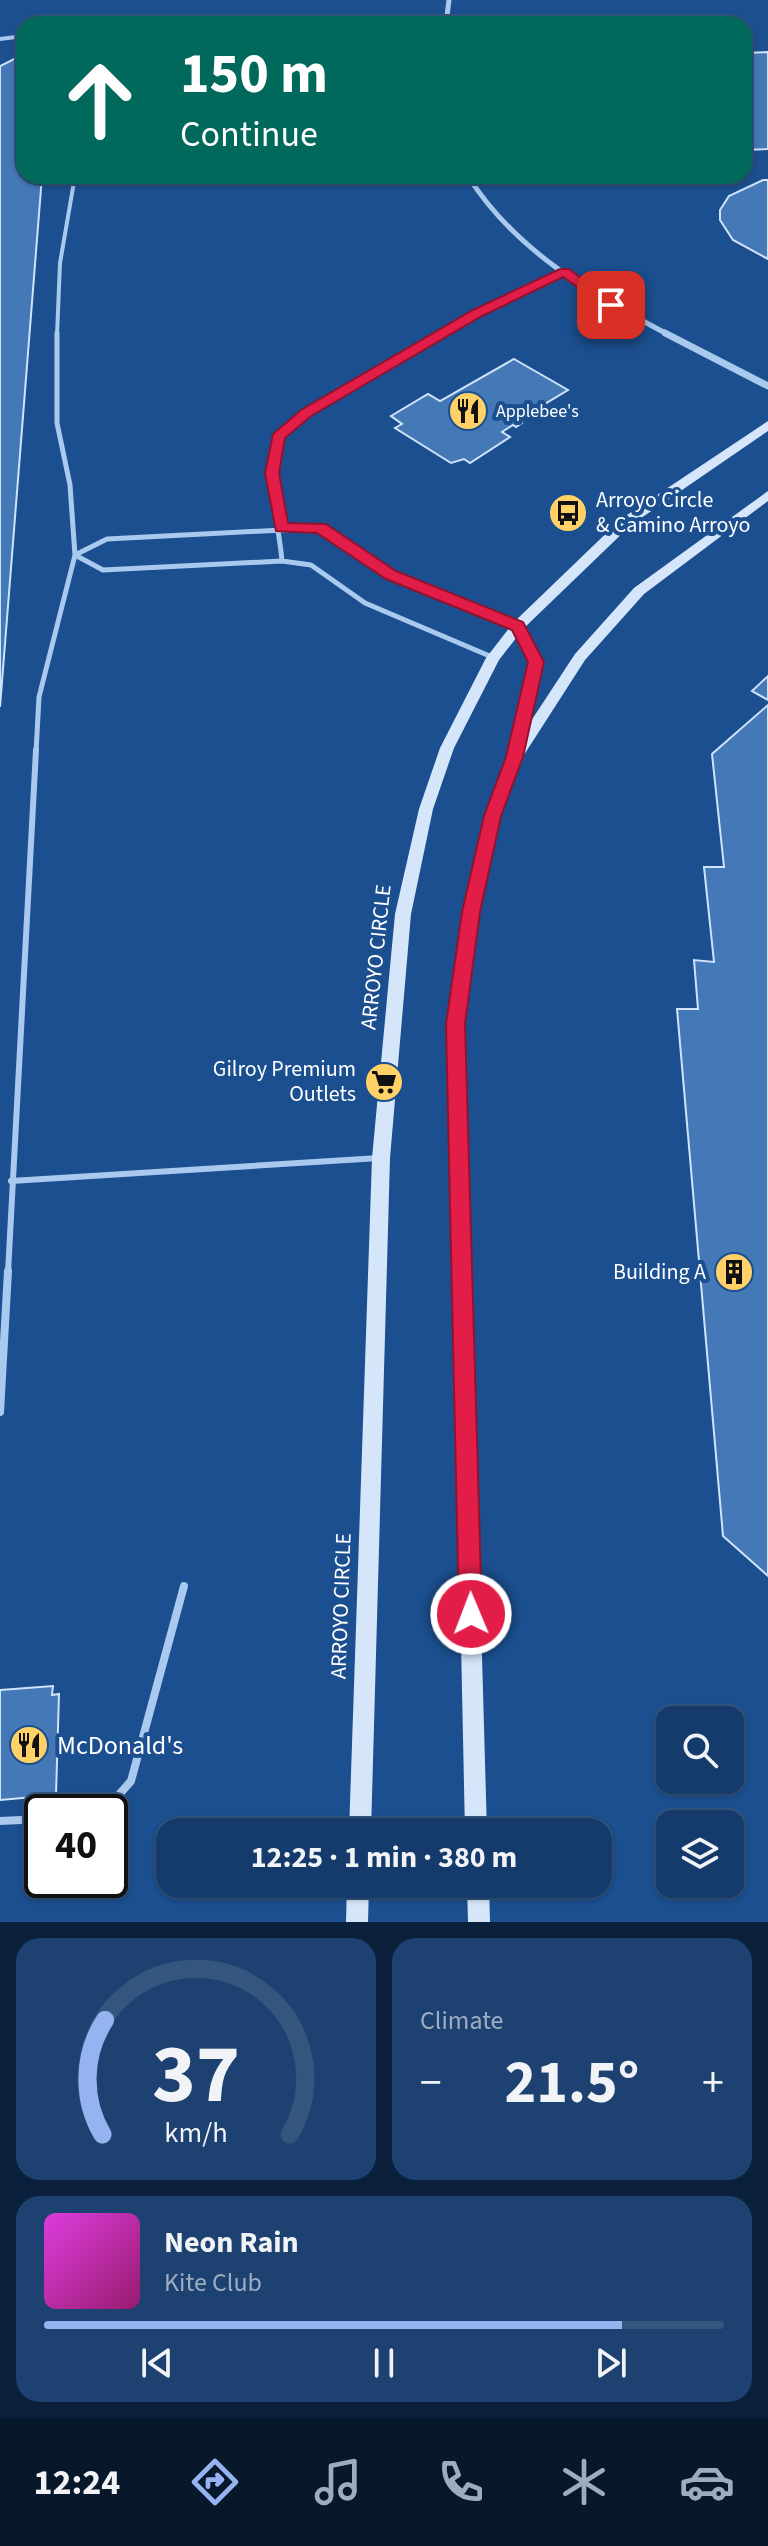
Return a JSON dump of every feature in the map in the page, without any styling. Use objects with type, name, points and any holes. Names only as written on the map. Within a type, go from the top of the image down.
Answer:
[{"type":"street","points":[[474,184],[510,230],[611,305],[768,386]]},
{"type":"street","name":"ARROYO CIRCLE","points":[[360,1818],[381,1158],[403,914],[426,809],[447,748],[493,658],[518,626],[626,522],[768,425]]},
{"type":"street","points":[[476,1818],[456,1024],[471,912],[493,816],[515,757],[580,657],[639,591],[768,495]]},
{"type":"street","points":[[357,1922],[358,1898]]},
{"type":"street","points":[[478,1898],[479,1922]]},
{"type":"lane","points":[[0,1412],[39,697],[75,555],[70,485],[57,423],[55,367],[60,263],[74,184]]},
{"type":"lane","points":[[282,561],[281,528],[272,473],[278,437],[306,413],[478,313],[564,272]]},
{"type":"lane","points":[[75,555],[107,539],[320,528],[391,575],[518,626],[536,662],[515,757]]},
{"type":"lane","points":[[75,555],[103,570],[282,561],[311,565],[365,603],[493,658]]},
{"type":"lane","points":[[11,1181],[381,1158]]},
{"type":"lane","points":[[120,1794],[131,1781],[184,1586]]},
{"type":"lane","points":[[0,1821],[24,1820]]},
{"type":"building","points":[[768,52],[768,149],[752,150],[752,53]]},
{"type":"building","points":[[16,58],[16,184],[41,184],[0,707],[0,66]]},
{"type":"building","points":[[768,180],[768,259],[733,240],[720,220],[720,210],[729,196]]},
{"type":"building","name":"Applebee's","points":[[514,359],[568,390],[520,419],[522,423],[516,427],[513,425],[502,432],[510,437],[470,463],[464,459],[451,463],[395,428],[402,424],[391,416],[428,394],[440,401]]},
{"type":"building","points":[[768,676],[768,700],[752,691]]},
{"type":"building","name":"Building A","points":[[768,705],[768,1576],[723,1536],[677,1009],[698,1009],[694,960],[714,962],[704,867],[724,867],[712,754]]},
{"type":"building","name":"McDonald's","points":[[53,1686],[52,1695],[59,1694],[56,1794],[24,1794],[24,1798],[0,1800],[0,1690]]},
{"type":"place","name":"Applebee's","points":[[468,411]]},
{"type":"place","name":"Arroyo Circle & Camino Arroyo","points":[[568,513]]},
{"type":"place","name":"Gilroy Premium Outlets","points":[[384,1082]]},
{"type":"place","name":"Building A","points":[[734,1272]]},
{"type":"place","name":"McDonald's","points":[[29,1745]]},
{"type":"route","points":[[471,1614],[456,1024],[471,912],[493,816],[515,757],[536,662],[518,626],[391,575],[320,528],[281,528],[272,473],[278,437],[306,413],[478,313],[564,272],[611,305]]}]
